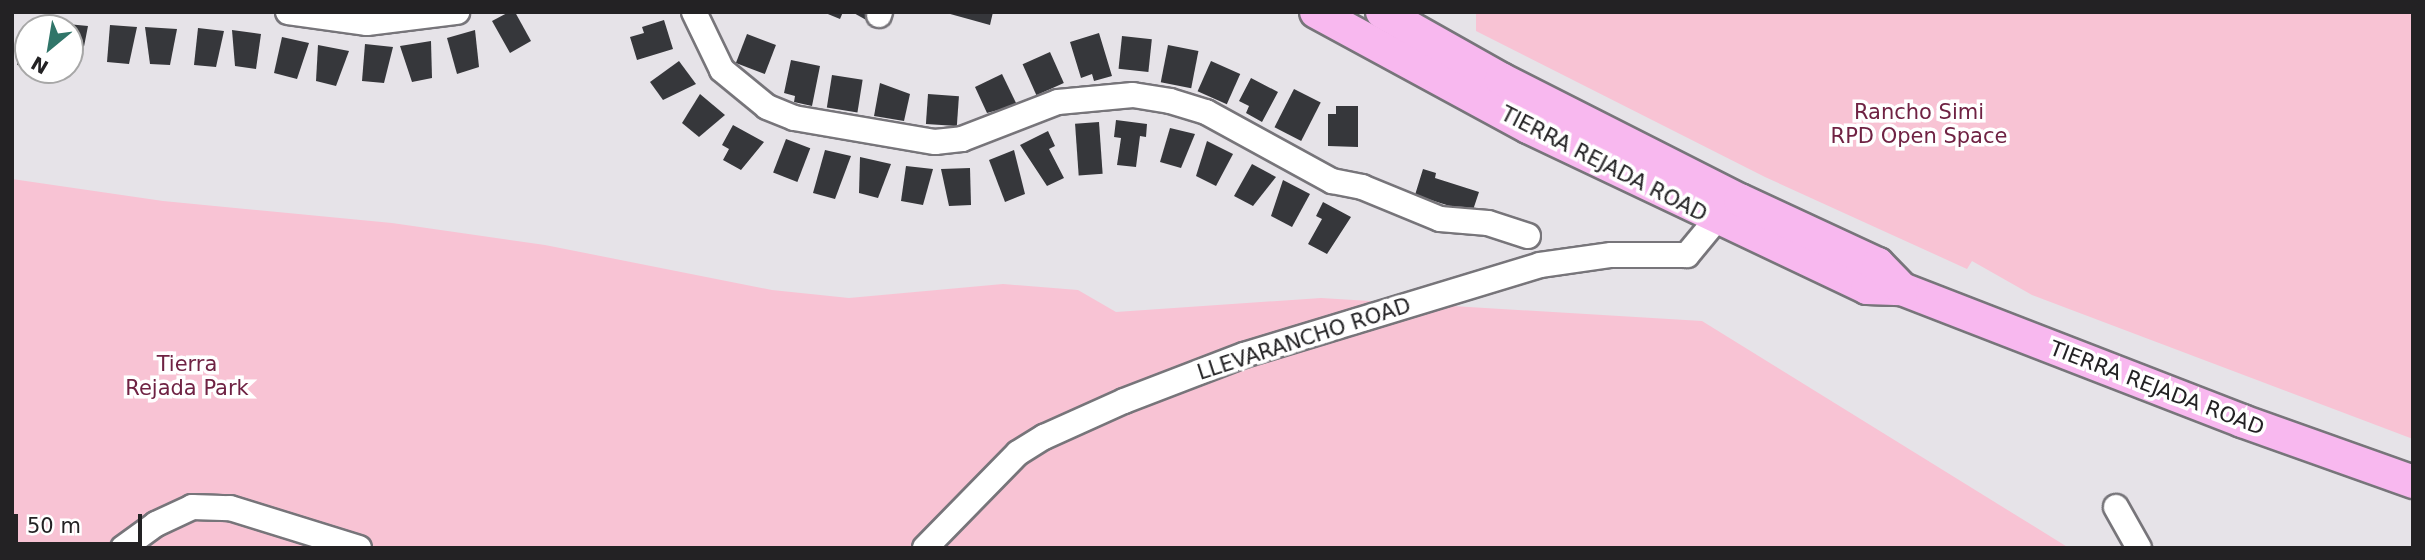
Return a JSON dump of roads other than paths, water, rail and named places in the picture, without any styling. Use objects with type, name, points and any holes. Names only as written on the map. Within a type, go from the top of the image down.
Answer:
[{"type":"main road","name":"TIERRA REJADA ROAD","points":[[1316,12],[1528,127],[1716,220],[1867,288],[1902,289],[2242,422],[2413,482]]},
{"type":"main road","name":"TIERRA REJADA ROAD","points":[[1382,12],[1501,79],[1740,200],[1878,264],[1902,289]]},
{"type":"street","points":[[288,12],[366,23],[457,12]]},
{"type":"street","points":[[694,12],[722,70],[767,107],[794,118],[935,142],[962,139],[1058,102],[1133,95],[1206,112],[1332,181],[1362,187],[1440,219],[1488,223],[1528,236]]},
{"type":"street","name":"LLEVARANCHO ROAD","points":[[925,548],[1018,453],[1044,437],[1124,401],[1244,355],[1540,265],[1611,255],[1687,255],[1716,220]]},
{"type":"street","points":[[2116,506],[2139,548]]},
{"type":"street","points":[[123,548],[156,524],[192,507],[230,508],[359,548]]},
{"type":"park label","name":"Rancho Simi RPD Open Space","points":[[1919,124]]},
{"type":"park label","name":"Tierra Rejada Park","points":[[187,376]]}]
